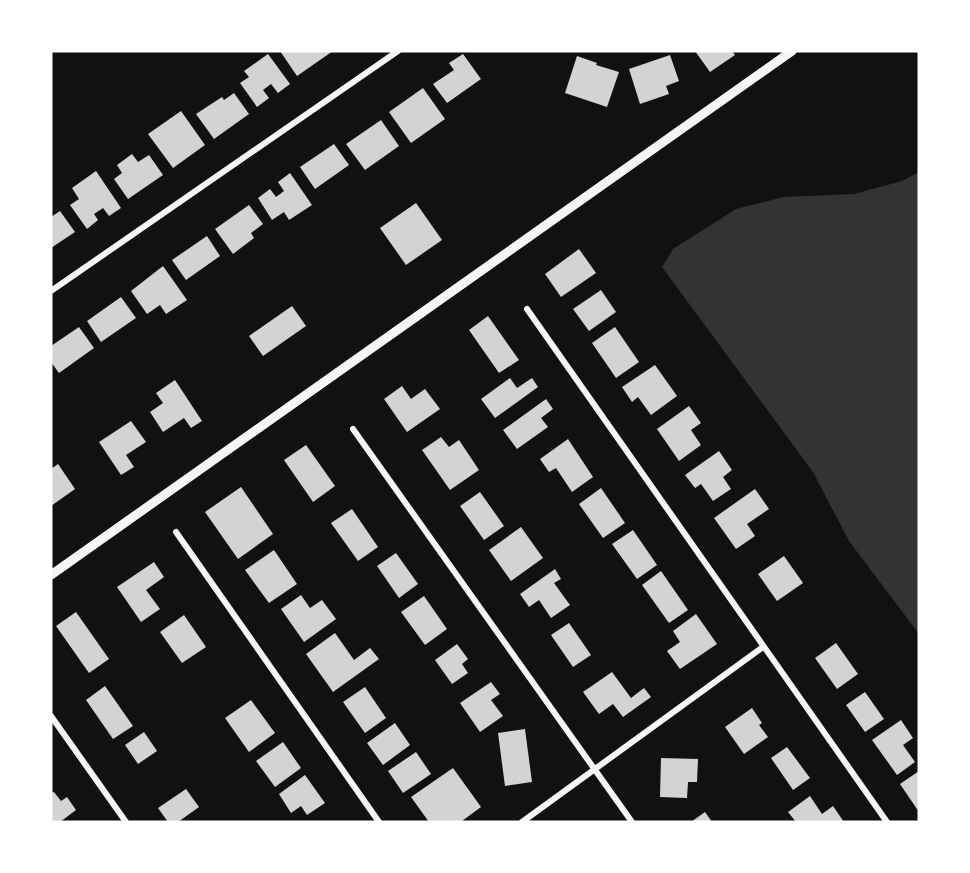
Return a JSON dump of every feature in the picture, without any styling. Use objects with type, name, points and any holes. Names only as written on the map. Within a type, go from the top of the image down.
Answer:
[{"type":"street","points":[[51,291],[398,51]]},
{"type":"street","points":[[51,575],[792,51]]},
{"type":"street","points":[[527,309],[887,822]]},
{"type":"street","points":[[353,429],[632,822]]},
{"type":"street","points":[[176,532],[379,822]]},
{"type":"street","points":[[522,822],[763,647]]},
{"type":"street","points":[[51,716],[126,822]]},
{"type":"shaded area","points":[[919,172],[919,634],[849,541],[813,472],[662,267],[673,249],[736,209],[784,197],[854,194],[902,181]]},
{"type":"building","points":[[280,51],[333,51],[297,76]]},
{"type":"building","points":[[695,51],[732,51],[735,55],[710,72]]},
{"type":"building","points":[[268,54],[290,84],[278,93],[271,84],[263,90],[269,98],[257,107],[240,83],[249,77],[244,71]]},
{"type":"building","points":[[463,54],[481,79],[447,103],[433,84],[454,70],[449,63]]},
{"type":"building","points":[[670,55],[679,81],[666,86],[669,94],[640,104],[629,69]]},
{"type":"building","points":[[577,56],[619,72],[607,107],[565,93]]},
{"type":"building","points":[[423,88],[445,119],[411,143],[389,112]]},
{"type":"building","points":[[234,93],[249,114],[214,139],[196,114],[222,97],[224,100]]},
{"type":"building","points":[[181,111],[205,145],[173,168],[148,134]]},
{"type":"building","points":[[381,120],[399,146],[365,170],[346,144]]},
{"type":"building","points":[[334,144],[349,165],[315,189],[300,167]]},
{"type":"building","points":[[132,154],[138,162],[149,155],[163,175],[128,199],[114,179],[122,173],[117,165]]},
{"type":"building","points":[[96,171],[121,208],[109,216],[103,208],[94,214],[98,220],[87,229],[70,205],[79,199],[72,188]]},
{"type":"building","points":[[290,173],[312,205],[289,220],[284,212],[272,220],[258,198],[270,189],[276,197],[284,191],[278,182]]},
{"type":"building","points":[[416,203],[442,240],[406,265],[380,228]]},
{"type":"building","points":[[249,205],[263,224],[251,233],[254,238],[233,254],[215,229]]},
{"type":"building","points":[[60,211],[75,232],[51,248],[51,217]]},
{"type":"building","points":[[207,236],[220,256],[186,280],[172,260]]},
{"type":"building","points":[[579,249],[596,273],[561,297],[545,274]]},
{"type":"building","points":[[163,266],[187,300],[166,314],[160,305],[147,314],[131,291]]},
{"type":"building","points":[[601,290],[616,312],[589,331],[573,309]]},
{"type":"building","points":[[121,297],[136,318],[101,342],[87,321]]},
{"type":"building","points":[[292,306],[306,326],[263,356],[249,336]]},
{"type":"building","points":[[488,316],[519,360],[499,373],[469,330]]},
{"type":"building","points":[[79,327],[94,348],[59,373],[51,362],[51,346]]},
{"type":"building","points":[[615,327],[639,362],[616,378],[592,343]]},
{"type":"building","points":[[655,365],[677,396],[651,415],[638,397],[632,402],[622,387]]},
{"type":"building","points":[[510,378],[517,388],[532,378],[538,387],[495,418],[481,399]]},
{"type":"building","points":[[175,380],[202,421],[191,428],[184,418],[163,432],[150,412],[163,403],[156,393]]},
{"type":"building","points":[[402,386],[411,399],[425,389],[440,409],[407,432],[384,399]]},
{"type":"building","points":[[546,399],[553,409],[541,418],[548,427],[517,449],[503,430]]},
{"type":"building","points":[[689,406],[701,423],[691,430],[701,445],[679,461],[657,429]]},
{"type":"building","points":[[131,421],[146,442],[126,455],[134,467],[121,475],[99,442]]},
{"type":"building","points":[[441,437],[449,447],[459,440],[479,470],[450,490],[422,450]]},
{"type":"building","points":[[568,439],[593,477],[572,492],[556,468],[549,472],[540,459]]},
{"type":"building","points":[[306,445],[335,486],[313,502],[284,460]]},
{"type":"building","points":[[719,451],[732,470],[723,477],[731,489],[713,501],[701,484],[695,488],[685,475]]},
{"type":"building","points":[[58,464],[75,489],[51,506],[51,469]]},
{"type":"building","points":[[241,487],[273,534],[238,559],[205,512]]},
{"type":"building","points":[[601,488],[625,523],[603,538],[579,504]]},
{"type":"building","points":[[755,489],[769,509],[747,524],[755,536],[736,549],[714,518]]},
{"type":"building","points":[[480,492],[504,526],[484,540],[460,506]]},
{"type":"building","points":[[352,509],[378,547],[358,561],[331,523]]},
{"type":"building","points":[[521,527],[543,558],[511,581],[489,550]]},
{"type":"building","points":[[633,530],[657,565],[637,579],[612,544]]},
{"type":"building","points":[[274,550],[297,584],[269,603],[245,570]]},
{"type":"building","points":[[396,553],[418,584],[399,598],[377,566]]},
{"type":"building","points":[[784,556],[803,583],[777,601],[758,574]]},
{"type":"building","points":[[154,562],[164,577],[146,590],[160,609],[141,622],[117,587]]},
{"type":"building","points":[[555,569],[561,579],[554,583],[570,605],[551,618],[539,600],[529,607],[520,594]]},
{"type":"building","points":[[661,571],[688,610],[669,623],[642,585]]},
{"type":"building","points":[[301,595],[310,608],[322,600],[336,619],[304,642],[281,609]]},
{"type":"building","points":[[424,596],[447,629],[425,645],[401,612]]},
{"type":"building","points":[[76,612],[109,659],[89,673],[56,626]]},
{"type":"building","points":[[696,614],[717,644],[680,669],[667,651],[680,642],[673,631]]},
{"type":"building","points":[[184,615],[206,647],[182,663],[160,632]]},
{"type":"building","points":[[569,623],[591,655],[573,667],[551,635]]},
{"type":"building","points":[[335,633],[354,660],[370,648],[379,659],[333,692],[306,654]]},
{"type":"building","points":[[836,643],[858,674],[837,689],[815,658]]},
{"type":"building","points":[[457,644],[468,659],[462,664],[468,673],[452,684],[435,660]]},
{"type":"building","points":[[612,672],[631,698],[644,688],[651,697],[623,717],[613,704],[599,714],[583,692]]},
{"type":"building","points":[[491,682],[500,694],[491,700],[503,716],[480,732],[460,703]]},
{"type":"building","points":[[105,686],[133,726],[113,739],[86,700]]},
{"type":"building","points":[[365,687],[386,718],[365,733],[343,702]]},
{"type":"building","points":[[865,692],[884,719],[865,732],[846,705]]},
{"type":"building","points":[[251,700],[275,733],[249,752],[225,718]]},
{"type":"building","points":[[752,708],[762,723],[759,725],[768,737],[744,754],[725,727]]},
{"type":"building","points":[[901,720],[913,738],[903,745],[915,762],[897,775],[872,740]]},
{"type":"building","points":[[395,723],[410,745],[383,765],[367,743]]},
{"type":"building","points":[[525,729],[532,782],[505,786],[498,733]]},
{"type":"building","points":[[144,732],[157,751],[138,764],[125,745]]},
{"type":"building","points":[[283,742],[301,768],[275,787],[256,761]]},
{"type":"building","points":[[787,747],[810,778],[793,790],[771,758]]},
{"type":"building","points":[[416,752],[431,774],[403,793],[388,771]]},
{"type":"building","points":[[661,758],[698,759],[697,782],[688,782],[687,798],[660,797]]},
{"type":"building","points":[[453,768],[481,807],[463,822],[429,822],[411,797]]},
{"type":"building","points":[[919,771],[919,812],[900,784]]},
{"type":"building","points":[[305,775],[325,803],[307,815],[301,806],[291,813],[279,794]]},
{"type":"building","points":[[186,789],[199,807],[178,822],[168,822],[158,808]]},
{"type":"building","points":[[54,792],[61,801],[67,797],[76,810],[60,822],[51,822],[51,793]]},
{"type":"building","points":[[810,796],[822,814],[833,806],[844,822],[796,822],[788,812]]},
{"type":"building","points":[[705,812],[712,822],[691,822]]}]
